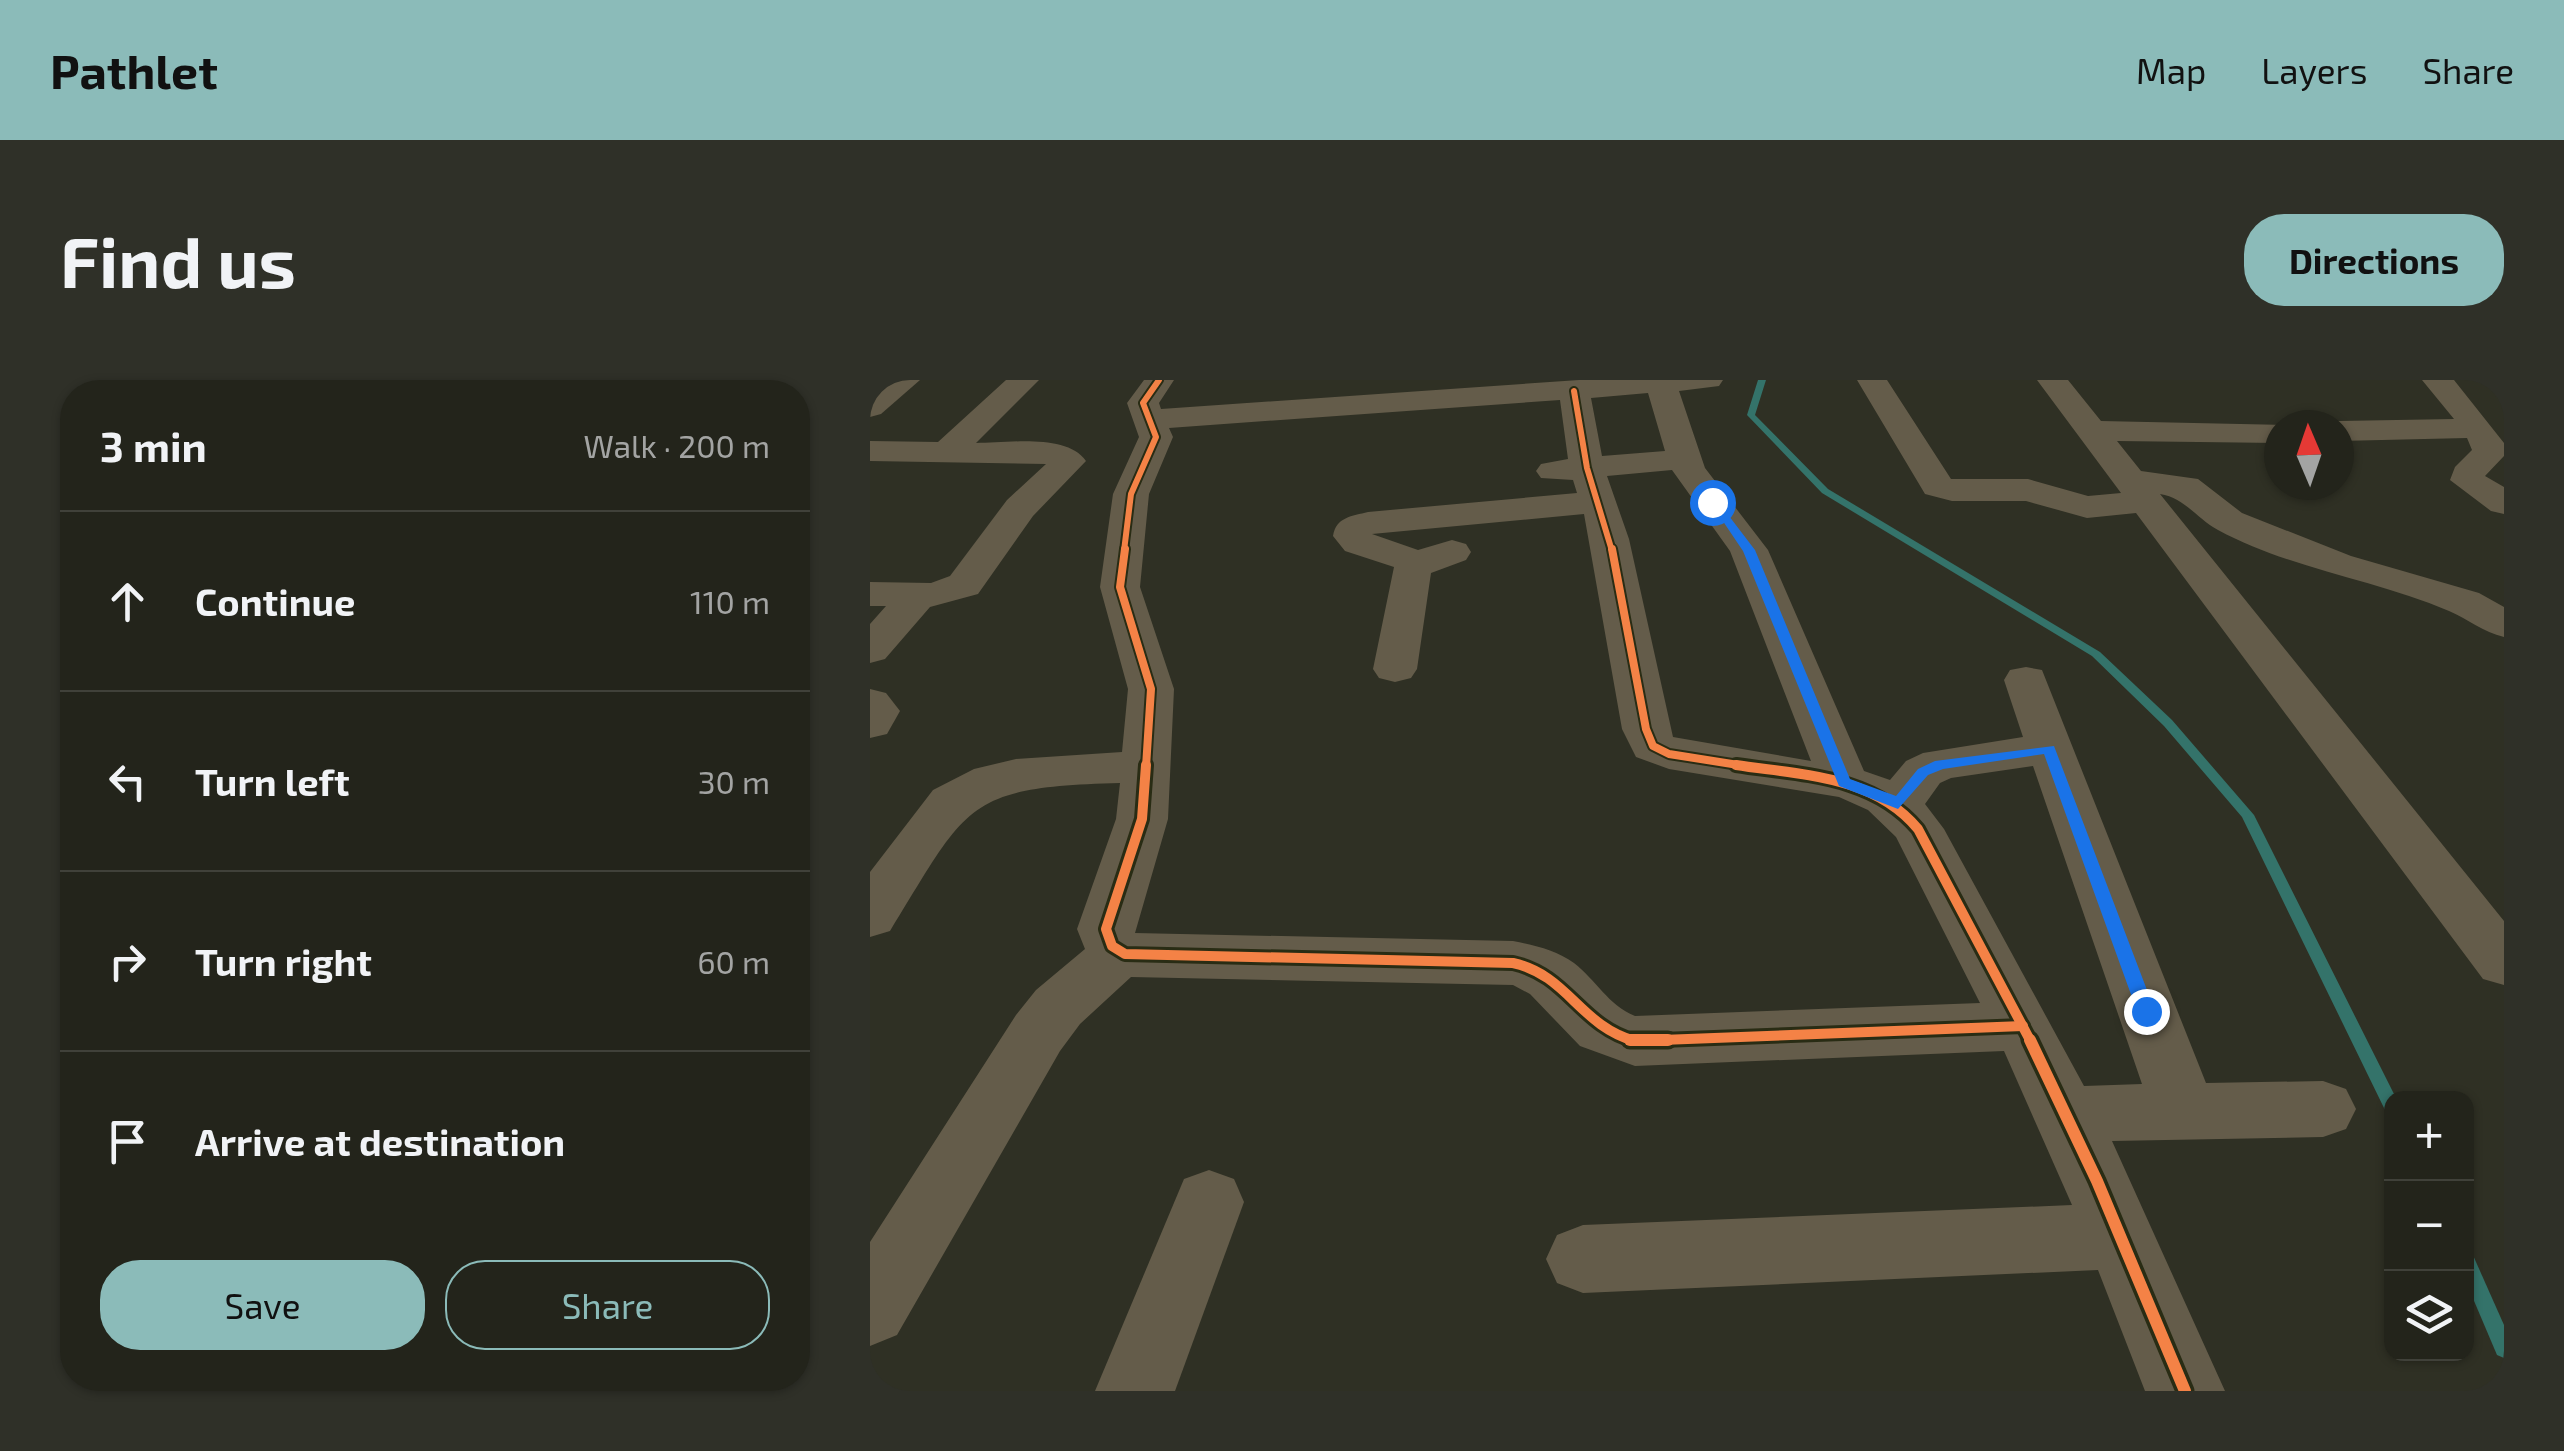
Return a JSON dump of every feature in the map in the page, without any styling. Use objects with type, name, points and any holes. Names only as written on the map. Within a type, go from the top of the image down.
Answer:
[{"type":"street","points":[[870,407],[905,380]]},
{"type":"street","points":[[932,452],[1024,380]]},
{"type":"street","points":[[1322,435],[1575,403],[1665,397],[1708,380]]},
{"type":"street","points":[[1872,380],[1938,486],[1966,491],[2028,490],[2087,507],[2138,490],[2184,487],[2229,521],[2336,564],[2464,602],[2504,624]]},
{"type":"street","points":[[2052,380],[2482,908],[2504,963]]},
{"type":"street","points":[[2437,380],[2490,445]]},
{"type":"street","points":[[1665,397],[1695,480],[1749,550],[1844,782]]},
{"type":"street","points":[[1575,403],[1154,400],[1156,437],[1131,494],[1120,586],[1150,690],[1142,819],[1106,929],[1108,944],[1120,953],[1138,958],[1513,963],[1538,970],[1594,1026],[1615,1038],[1635,1041],[2023,1026]]},
{"type":"street","points":[[1575,403],[1584,519],[1653,746],[1668,754],[1844,782],[1870,789],[1898,804],[1918,829],[2023,1026],[2122,1236],[2186,1391]]},
{"type":"street","points":[[2091,430],[2190,436],[2264,434]]},
{"type":"street","points":[[2354,433],[2490,445]]},
{"type":"street","points":[[2490,445],[2468,474],[2468,480],[2504,503]]},
{"type":"street","points":[[870,594],[951,592],[964,585],[1020,508],[1069,460],[1054,454],[932,452],[876,468]]},
{"type":"street","points":[[1584,519],[1368,523],[1354,528],[1352,536],[1359,543],[1417,562],[1584,519],[1684,458]]},
{"type":"street","points":[[1528,473],[1584,519]]},
{"type":"street","points":[[1395,669],[1411,573],[1417,562]]},
{"type":"street","points":[[870,650],[919,595]]},
{"type":"street","points":[[2026,680],[2184,1112]]},
{"type":"street","points":[[870,703],[877,711],[870,724]]},
{"type":"street","points":[[1898,804],[1923,772],[1940,764],[2049,749]]},
{"type":"street","points":[[870,916],[938,817],[953,800],[976,785],[1001,776],[1146,766]]},
{"type":"street","points":[[870,1309],[1038,1032],[1058,1007],[1120,953]]},
{"type":"street","points":[[2065,1114],[2323,1109]]},
{"type":"street","points":[[1136,1391],[1209,1202]]},
{"type":"street","points":[[1584,1259],[2122,1236]]},
{"type":"waterway","points":[[1762,380],[1751,415],[1825,491],[2096,654],[2168,723],[2248,815],[2384,1091]]},
{"type":"waterway","points":[[2471,1271],[2504,1348]]},
{"type":"cycle path","points":[[1159,380],[1143,403],[1156,437],[1131,494],[1120,587],[1151,689],[1142,819],[1106,929],[1116,949],[1138,957],[1513,963],[1551,977],[1590,1019],[1616,1036],[1635,1041],[2023,1026]]},
{"type":"cycle path","points":[[1574,391],[1587,468],[1610,539],[1646,729],[1653,746],[1669,754],[1857,786],[1894,804],[1918,829],[2023,1026],[2097,1181],[2185,1391]]},
{"type":"route","points":[[1712,502],[1749,550],[1844,782],[1870,789],[1898,804],[1923,772],[1940,764],[2049,749],[2146,1011]]}]
